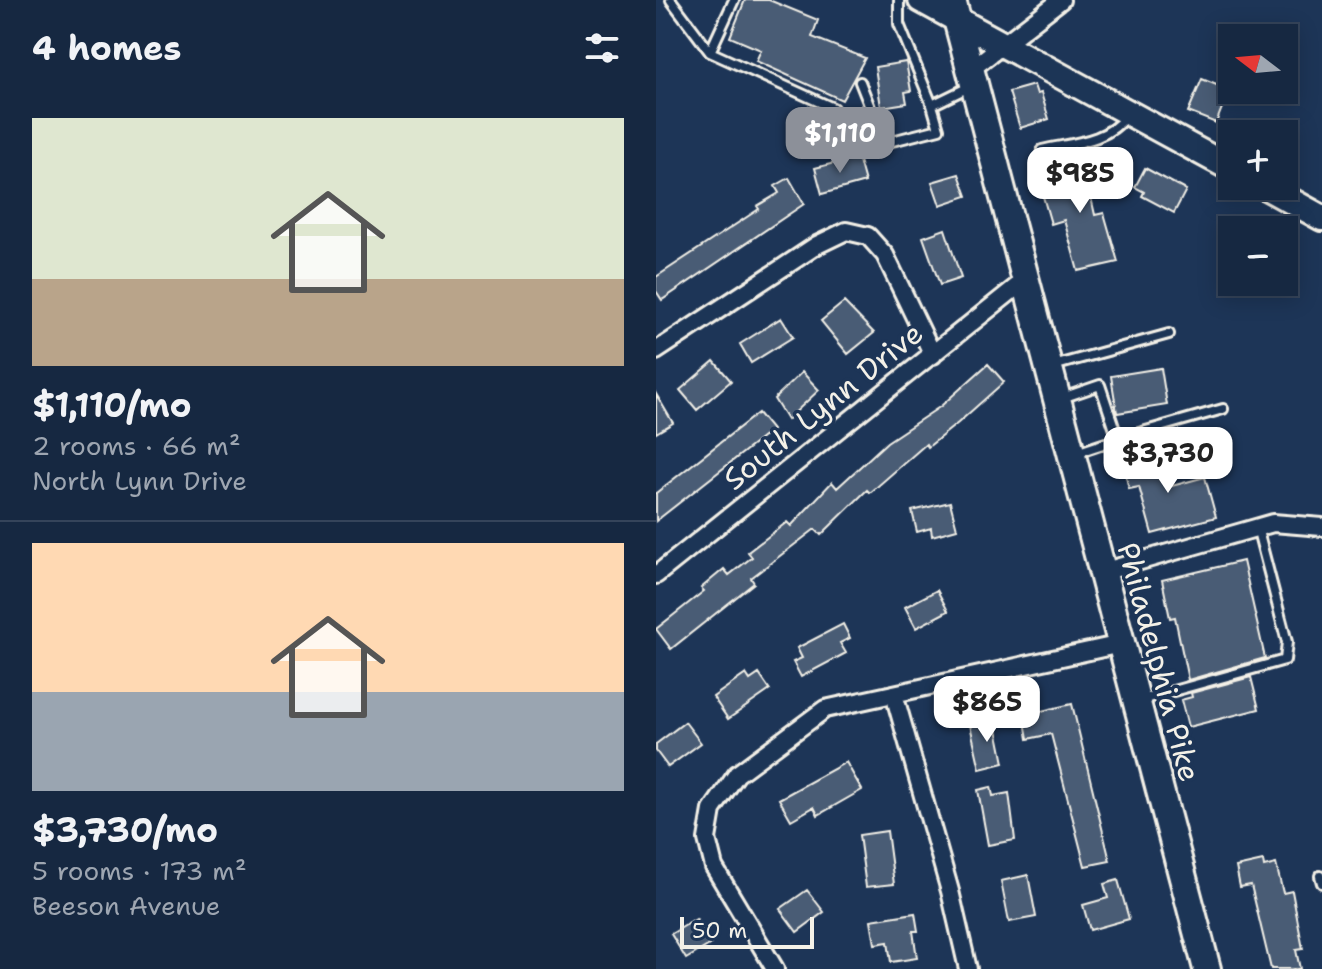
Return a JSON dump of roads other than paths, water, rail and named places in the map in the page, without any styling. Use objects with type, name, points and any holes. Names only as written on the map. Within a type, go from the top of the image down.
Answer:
[{"type":"main road","points":[[921,0],[954,10],[1005,45],[1218,161]]},
{"type":"main road","name":"Philadelphia Pike","points":[[954,10],[1207,969]]},
{"type":"main road","points":[[1289,200],[1322,218]]},
{"type":"street","points":[[972,77],[1005,45],[1061,0]]},
{"type":"street","points":[[656,351],[832,236],[846,231],[868,236],[885,255],[933,355]]},
{"type":"street","name":"South Lynn Drive","points":[[656,575],[1025,280]]},
{"type":"street","points":[[1102,572],[1257,527],[1289,522],[1322,527]]},
{"type":"street","points":[[775,969],[714,867],[707,839],[712,810],[737,774],[825,709],[1121,644]]},
{"type":"street","points":[[894,694],[950,891],[968,969]]},
{"type":"lane","points":[[671,0],[710,52],[833,108]]},
{"type":"lane","points":[[710,52],[734,0]]},
{"type":"lane","points":[[860,82],[884,143],[939,129],[899,24],[899,0]]},
{"type":"lane","points":[[932,105],[972,77]]},
{"type":"lane","points":[[1042,150],[1106,135],[1116,130],[1129,112]]},
{"type":"lane","points":[[1049,367],[1169,334]]},
{"type":"lane","points":[[1057,400],[1100,385],[1118,439]]},
{"type":"lane","points":[[1071,455],[1223,409]]},
{"type":"lane","points":[[1137,701],[1281,663],[1286,655],[1287,642],[1257,527]]}]
